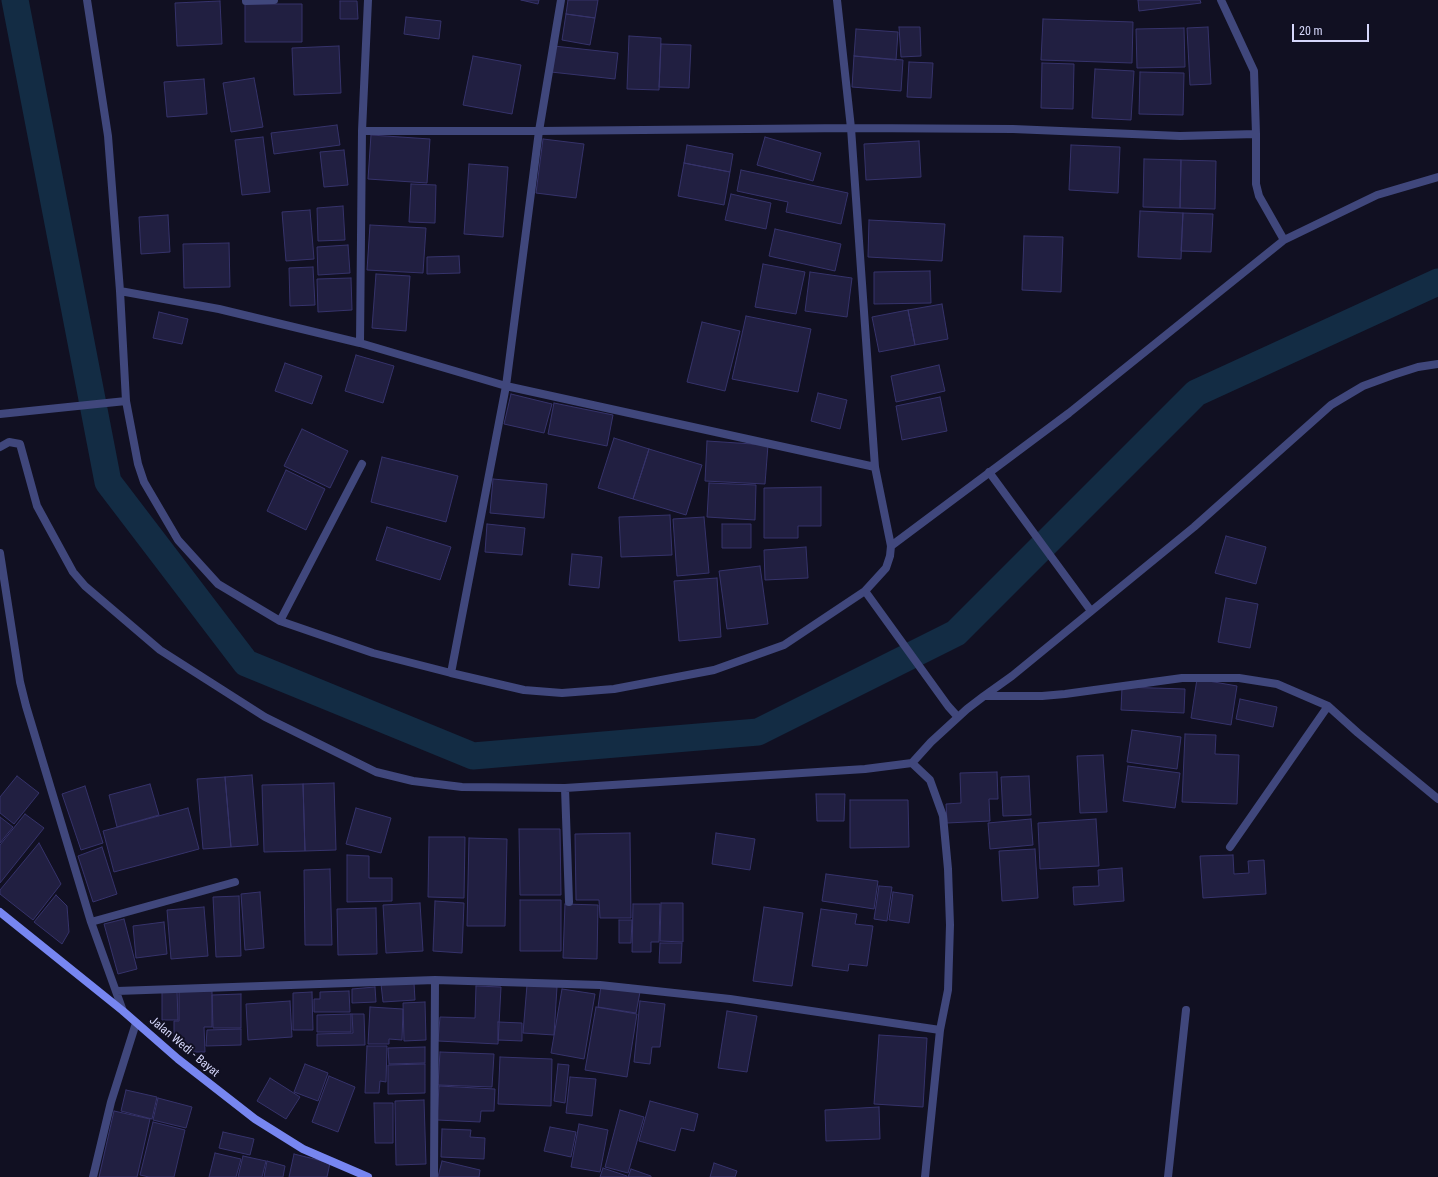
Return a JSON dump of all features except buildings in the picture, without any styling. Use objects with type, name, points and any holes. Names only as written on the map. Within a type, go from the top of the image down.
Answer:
[{"type":"main road","name":"Jalan Wedi - Bayat","points":[[0,912],[123,1011],[178,1059],[254,1119],[303,1149],[368,1177]]},
{"type":"street","points":[[87,0],[108,136],[120,291],[121,402],[144,482],[178,540],[218,584],[280,621],[373,653],[451,673],[524,690],[562,693],[614,689],[714,670],[784,645],[865,592],[886,568],[890,556],[891,546],[875,467],[851,128],[837,0]]},
{"type":"street","points":[[246,1],[274,0]]},
{"type":"street","points":[[360,343],[362,130],[368,0]]},
{"type":"street","points":[[451,673],[506,386],[539,131],[561,0]]},
{"type":"street","points":[[1221,0],[1254,71],[1256,184],[1259,196],[1284,240]]},
{"type":"street","points":[[362,130],[539,131],[851,128],[1013,129],[1180,136],[1256,134]]},
{"type":"street","points":[[891,546],[1069,413],[1284,240],[1376,195],[1438,177]]},
{"type":"street","points":[[120,291],[219,309],[360,343],[506,386],[875,467]]},
{"type":"street","points":[[0,446],[9,442],[20,444],[37,506],[73,572],[84,586],[160,650],[265,717],[376,772],[395,778],[462,787],[564,788],[865,769],[912,763],[957,716],[1012,676],[1194,527],[1331,405],[1363,386],[1393,374],[1418,367],[1438,364]]},
{"type":"street","points":[[0,414],[121,402]]},
{"type":"street","points":[[280,621],[362,464]]},
{"type":"street","points":[[989,472],[1091,611]]},
{"type":"street","points":[[0,553],[20,682],[91,922],[123,1011]]},
{"type":"street","points":[[865,592],[948,706],[957,716]]},
{"type":"street","points":[[984,696],[1042,696],[1182,678],[1239,678],[1277,684],[1328,706],[1358,733],[1438,799]]},
{"type":"street","points":[[1230,847],[1328,706]]},
{"type":"street","points":[[912,763],[930,780],[943,816],[948,877],[950,953],[948,990],[940,1030],[925,1177]]},
{"type":"street","points":[[564,788],[569,902]]},
{"type":"street","points":[[91,922],[235,882]]},
{"type":"street","points":[[117,991],[435,980],[600,985],[730,999],[940,1030]]},
{"type":"street","points":[[434,1177],[435,980]]},
{"type":"street","points":[[1168,1177],[1186,1010]]},
{"type":"street","points":[[93,1177],[111,1102],[136,1023]]},
{"type":"waterway","points":[[15,0],[108,482],[246,663],[473,756],[758,732],[956,633],[1196,393],[1438,282]]}]
